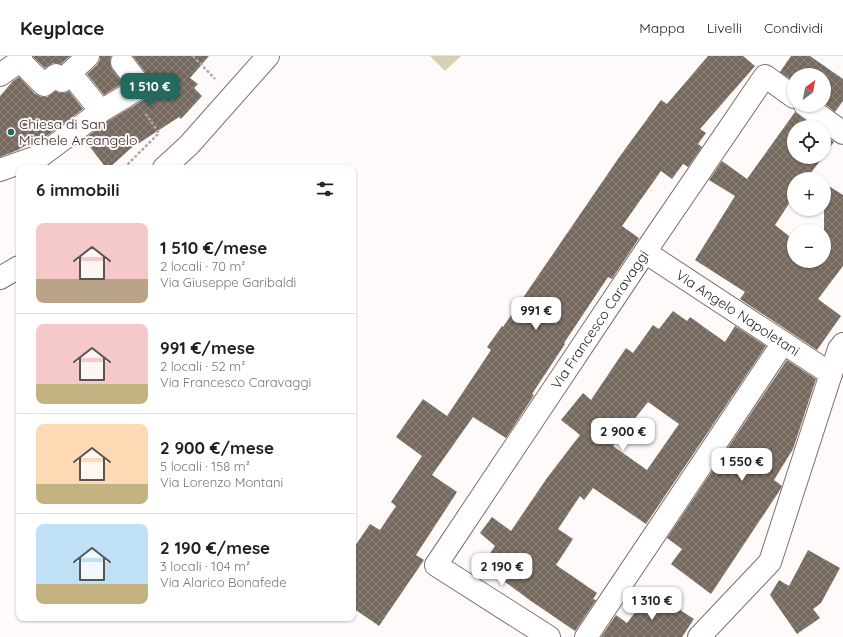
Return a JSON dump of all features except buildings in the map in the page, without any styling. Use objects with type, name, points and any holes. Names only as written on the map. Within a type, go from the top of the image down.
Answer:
[{"type":"street","points":[[0,75],[21,58],[44,85],[56,75],[62,81],[88,56]]},
{"type":"street","points":[[167,165],[189,145],[268,56]]},
{"type":"street","points":[[0,170],[42,155],[101,111],[141,87],[122,62]]},
{"type":"street","points":[[70,73],[101,111]]},
{"type":"street","name":"Via Francesco Caravaggi","points":[[549,637],[436,565],[645,252],[765,76],[787,92]]},
{"type":"street","points":[[814,112],[843,133]]},
{"type":"street","name":"Via Angelo Napoletani","points":[[645,252],[831,374]]},
{"type":"street","points":[[0,278],[16,269]]},
{"type":"street","points":[[586,637],[783,343]]},
{"type":"street","points":[[699,637],[770,562],[839,349],[843,344]]},
{"type":"path","points":[[193,56],[232,97]]},
{"type":"path","points":[[127,165],[159,134],[132,92]]},
{"type":"shaded area","points":[[430,56],[461,56],[445,71]]},
{"type":"place","name":"Chiesa di San Michele Arcangelo","points":[[11,132]]}]
